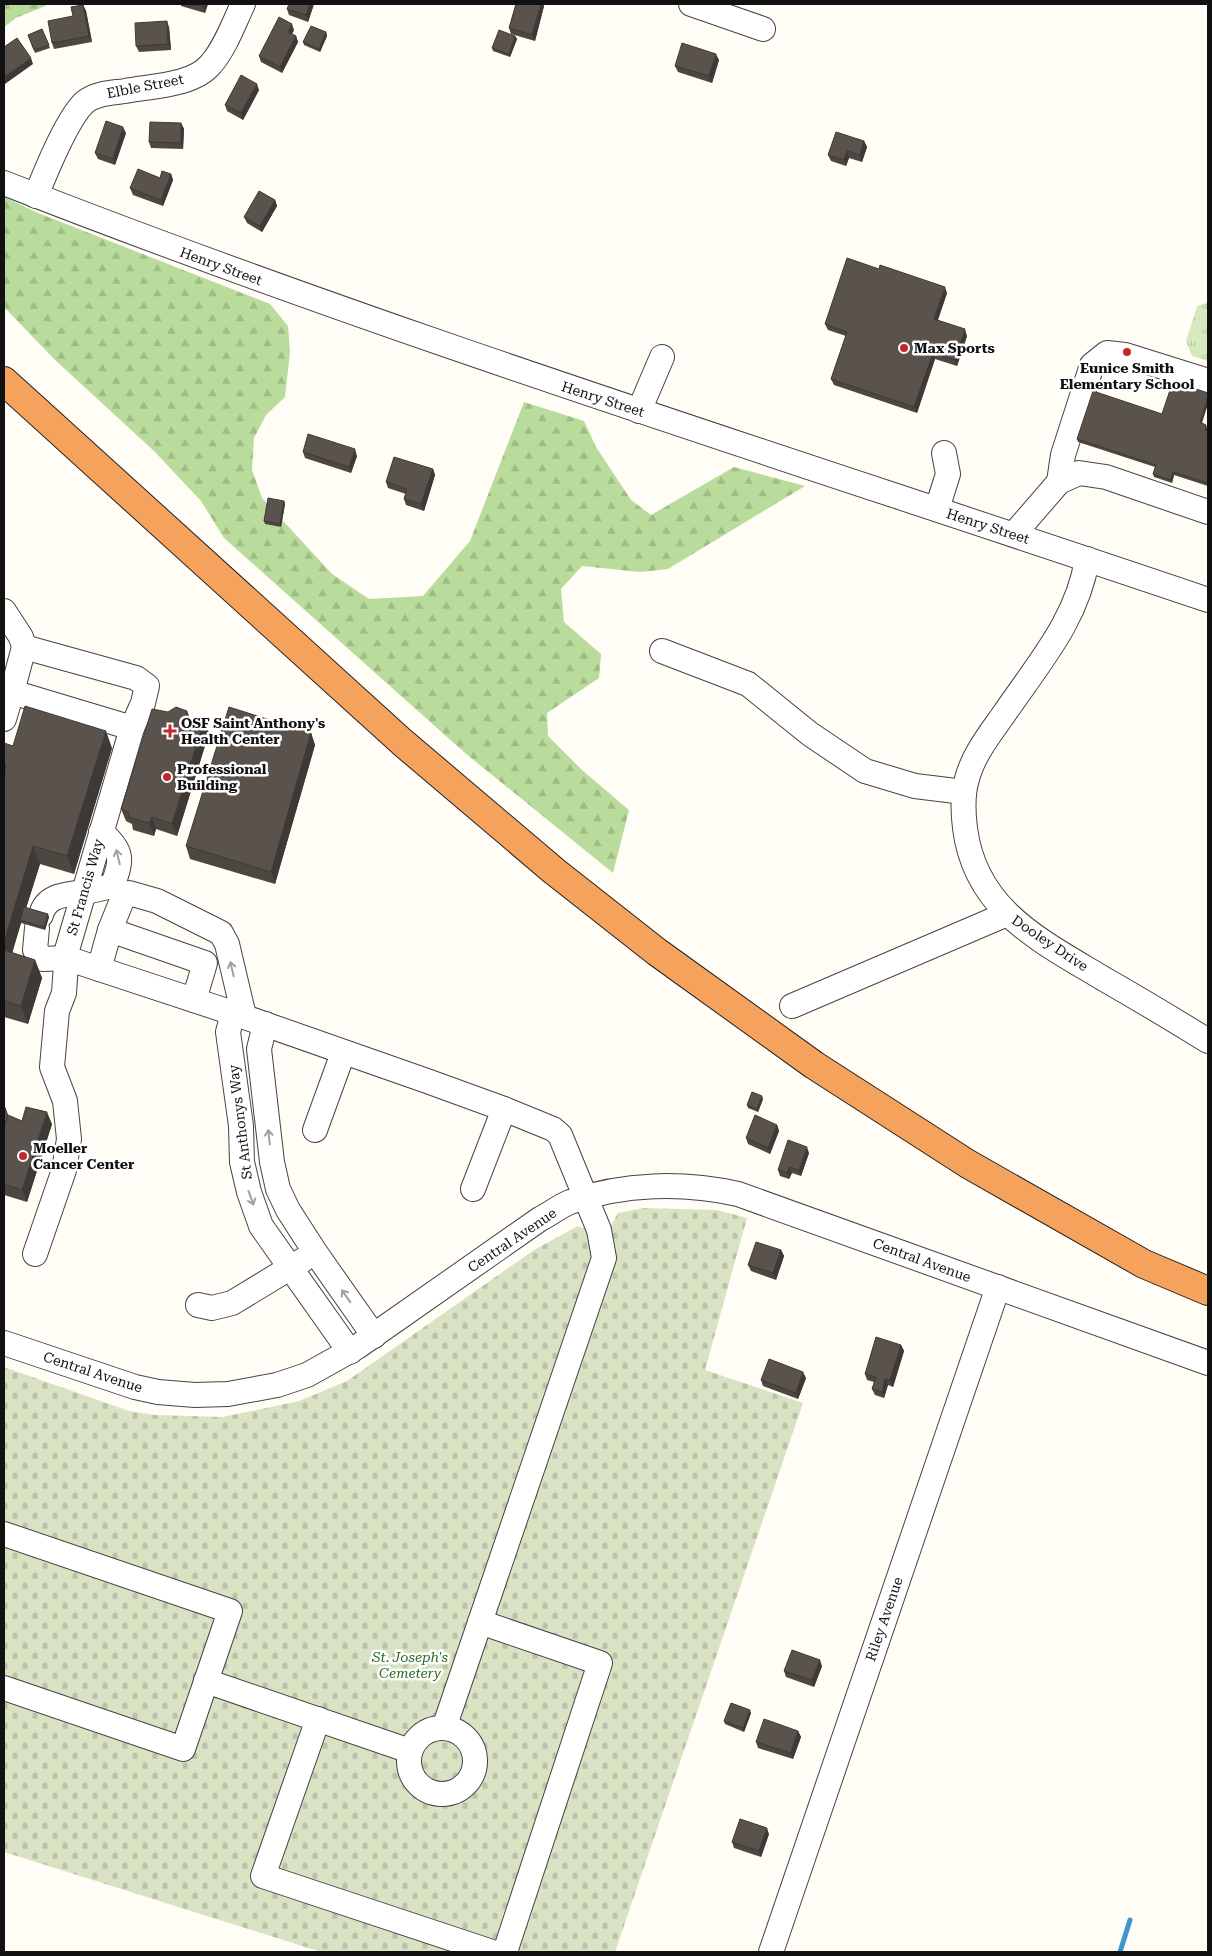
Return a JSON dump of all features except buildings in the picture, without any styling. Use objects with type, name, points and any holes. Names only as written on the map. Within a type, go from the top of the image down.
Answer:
[{"type":"highway","points":[[4,381],[409,748],[547,865],[664,958],[814,1065],[960,1159],[1144,1264],[1208,1291]]},
{"type":"street","name":"Elble Street","points":[[36,196],[74,116],[84,102],[98,95],[174,82],[201,73],[218,55],[243,4]]},
{"type":"street","points":[[690,4],[763,29]]},
{"type":"street","name":"Henry Street","points":[[4,184],[286,290],[639,411],[1208,600]]},
{"type":"street","points":[[1059,482],[1063,455],[1092,365],[1107,352],[1124,355],[1208,381]]},
{"type":"street","points":[[639,411],[662,358]]},
{"type":"street","points":[[937,509],[948,474],[944,453]]},
{"type":"street","points":[[1014,534],[1059,482],[1079,472],[1106,477],[1208,512]]},
{"type":"street","name":"Dooley Drive","points":[[1087,559],[1083,584],[1076,604],[974,760],[964,792],[967,844],[974,866],[992,898],[1022,927],[1054,949],[1208,1041]]},
{"type":"street","points":[[4,611],[21,637],[24,647],[4,719]]},
{"type":"street","name":"St Francis Way","points":[[24,647],[136,678],[146,686],[101,832],[66,958],[64,992],[57,1011],[52,1067],[65,1101],[69,1138],[64,1170],[35,1254]]},
{"type":"street","points":[[662,651],[748,684],[810,734],[865,771],[914,786],[964,792]]},
{"type":"street","points":[[12,692],[132,728]]},
{"type":"street","points":[[99,969],[110,930],[117,893],[120,858],[113,841],[101,832]]},
{"type":"street","points":[[247,1018],[227,944],[221,933],[157,900],[129,893],[66,893],[49,901],[39,921],[35,950],[43,959],[66,958],[194,1000],[504,1109],[553,1129],[560,1135],[599,1230],[604,1258],[444,1728]]},
{"type":"street","points":[[792,1006],[1007,914]]},
{"type":"street","points":[[110,930],[205,963],[194,1000]]},
{"type":"street","name":"St Anthonys Way","points":[[350,1352],[261,1226],[249,1192],[242,1162],[241,1126],[228,1032],[247,1018],[259,1048],[272,1162],[278,1189],[288,1210],[315,1252],[374,1336]]},
{"type":"street","points":[[315,1130],[343,1053]]},
{"type":"street","points":[[473,1189],[504,1109]]},
{"type":"street","name":"Central Avenue","points":[[4,1343],[135,1387],[158,1392],[195,1395],[228,1394],[277,1384],[308,1375],[350,1352],[540,1219],[569,1203],[626,1189],[698,1186],[738,1194],[1208,1363]]},
{"type":"street","points":[[198,1305],[212,1308],[232,1303],[315,1252]]},
{"type":"street","name":"Riley Avenue","points":[[771,1952],[998,1287]]},
{"type":"street","points":[[4,1534],[230,1611],[183,1749],[4,1688]]},
{"type":"street","points":[[480,1622],[600,1663],[505,1952]]},
{"type":"street","points":[[206,1681],[410,1751]]},
{"type":"street","points":[[318,1720],[263,1876],[492,1952]]},
{"type":"street","points":[[433,1729],[455,1730],[471,1744],[475,1755],[475,1766],[472,1776],[466,1785],[456,1792],[446,1795],[435,1794],[425,1790],[416,1783],[410,1768],[410,1751],[423,1734],[433,1729]]},
{"type":"green space","points":[[4,4],[50,4],[16,18],[4,27]]},
{"type":"green space","points":[[4,197],[38,213],[270,304],[288,326],[290,352],[285,397],[266,415],[254,438],[252,470],[262,498],[332,574],[369,599],[423,596],[470,541],[524,402],[584,421],[596,447],[631,500],[651,515],[734,467],[805,486],[668,569],[640,572],[582,566],[561,589],[564,622],[601,654],[599,678],[547,713],[548,736],[582,770],[629,810],[613,873],[465,753],[224,538],[201,501],[154,451],[55,360],[4,307]]},
{"type":"green space","points":[[1208,304],[1208,361],[1192,356],[1186,341],[1197,306]]},
{"type":"green space","name":"St. Joseph's Cemetery","points":[[643,1208],[717,1210],[747,1218],[705,1370],[803,1403],[615,1952],[321,1952],[4,1852],[4,1367],[129,1411],[155,1415],[223,1417],[299,1401],[347,1381],[534,1250],[578,1226],[592,1232],[611,1226],[618,1213]]},
{"type":"waterway","points":[[1120,1952],[1130,1920]]},
{"type":"place","name":"Max Sports","points":[[904,348]]},
{"type":"place","name":"Eunice Smith Elementary School","points":[[1127,352]]},
{"type":"place","name":"OSF Saint Anthony's Health Center","points":[[170,731]]},
{"type":"place","name":"Professional Building","points":[[167,777]]},
{"type":"place","name":"Moeller Cancer Center","points":[[23,1156]]}]
